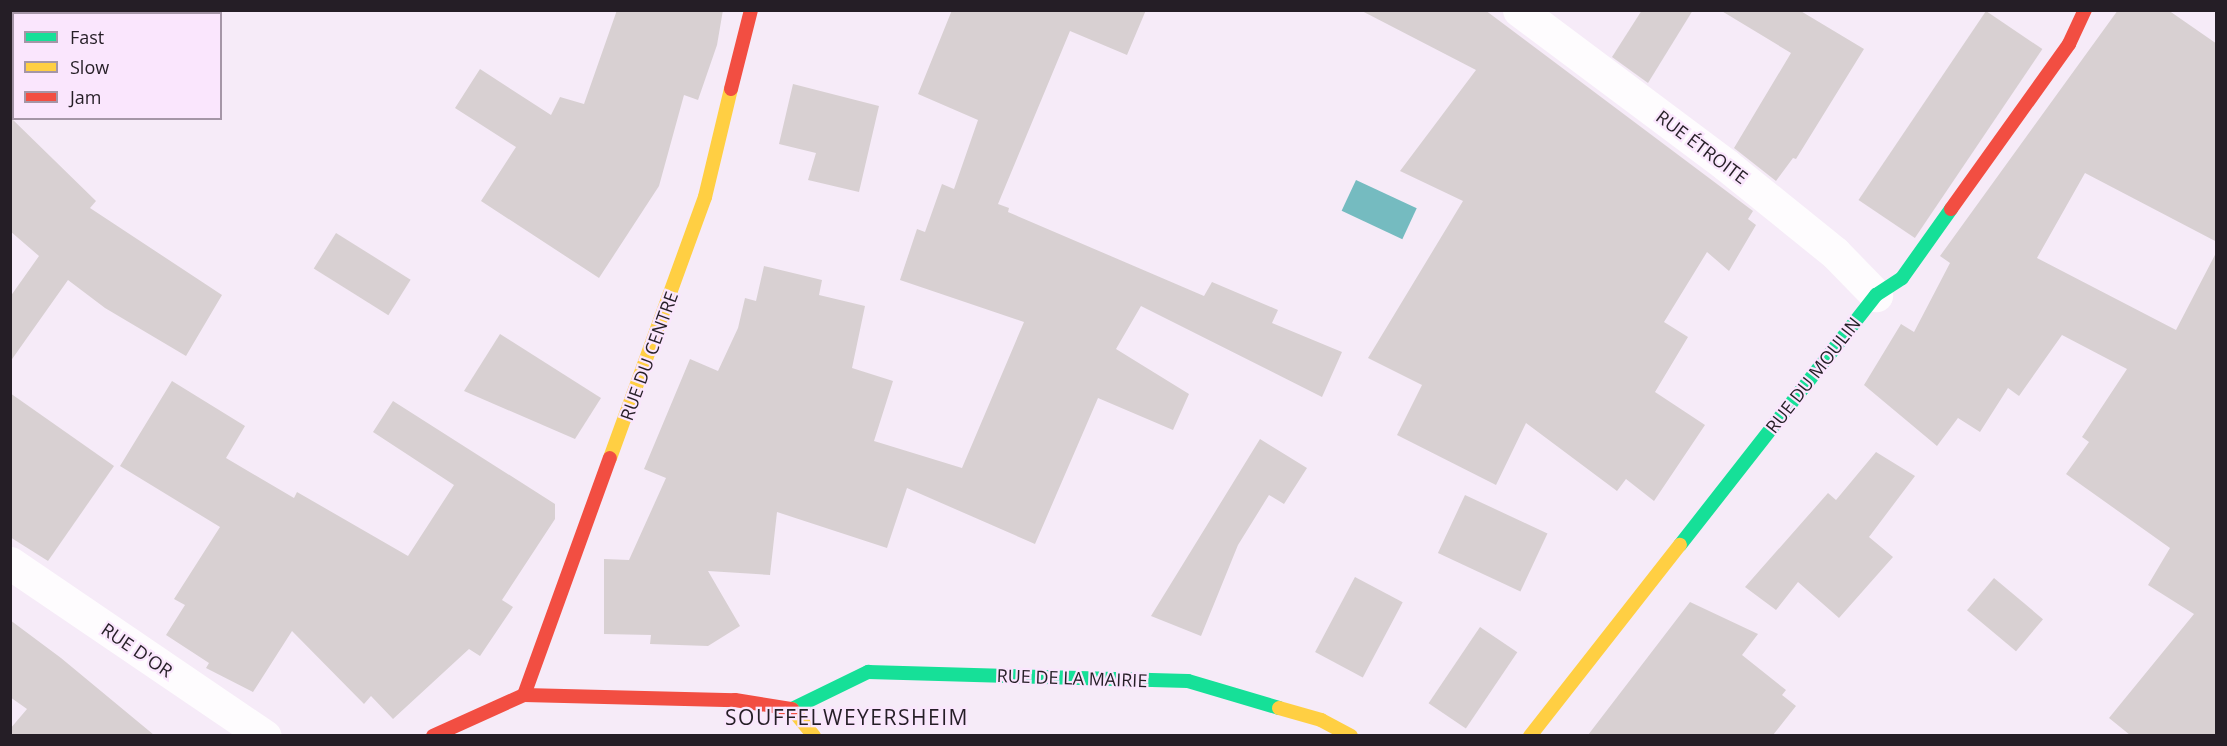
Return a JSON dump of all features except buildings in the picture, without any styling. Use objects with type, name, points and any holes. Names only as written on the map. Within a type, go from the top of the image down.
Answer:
[{"type":"street","name":"RUE DU CENTRE","points":[[524,695],[705,197],[751,10]]},
{"type":"street","name":"RUE ÉTROITE","points":[[1519,10],[1726,165],[1835,253],[1876,295]]},
{"type":"street","name":"RUE DU MOULIN","points":[[1530,735],[1876,295],[1902,278],[2069,44],[2085,10]]},
{"type":"street","name":"RUE D'OR","points":[[10,562],[265,735]]},
{"type":"street","name":"RUE DE LA MAIRIE","points":[[792,708],[868,672],[1188,681],[1321,720],[1351,735]]},
{"type":"street","points":[[432,735],[524,695],[735,700],[792,708],[814,735]]},
{"type":"water","points":[[1356,180],[1417,208],[1402,239],[1342,211]]},
{"type":"traffic: fast","points":[[1680,545],[1876,295],[1902,278],[1951,209]]},
{"type":"traffic: fast","points":[[792,709],[868,672],[1188,681],[1279,708]]},
{"type":"traffic: slow","points":[[610,458],[705,197],[731,89]]},
{"type":"traffic: slow","points":[[1530,736],[1680,545]]},
{"type":"traffic: slow","points":[[1279,708],[1321,720],[1351,736]]},
{"type":"traffic: slow","points":[[792,709],[814,736]]},
{"type":"traffic: jam","points":[[731,89],[751,10]]},
{"type":"traffic: jam","points":[[1951,209],[2069,44],[2085,10]]},
{"type":"traffic: jam","points":[[524,695],[610,458]]},
{"type":"traffic: jam","points":[[433,736],[524,695],[735,700],[792,709]]},
{"type":"district","name":"SOUFFELWEYERSHEIM","points":[[847,717]]}]
